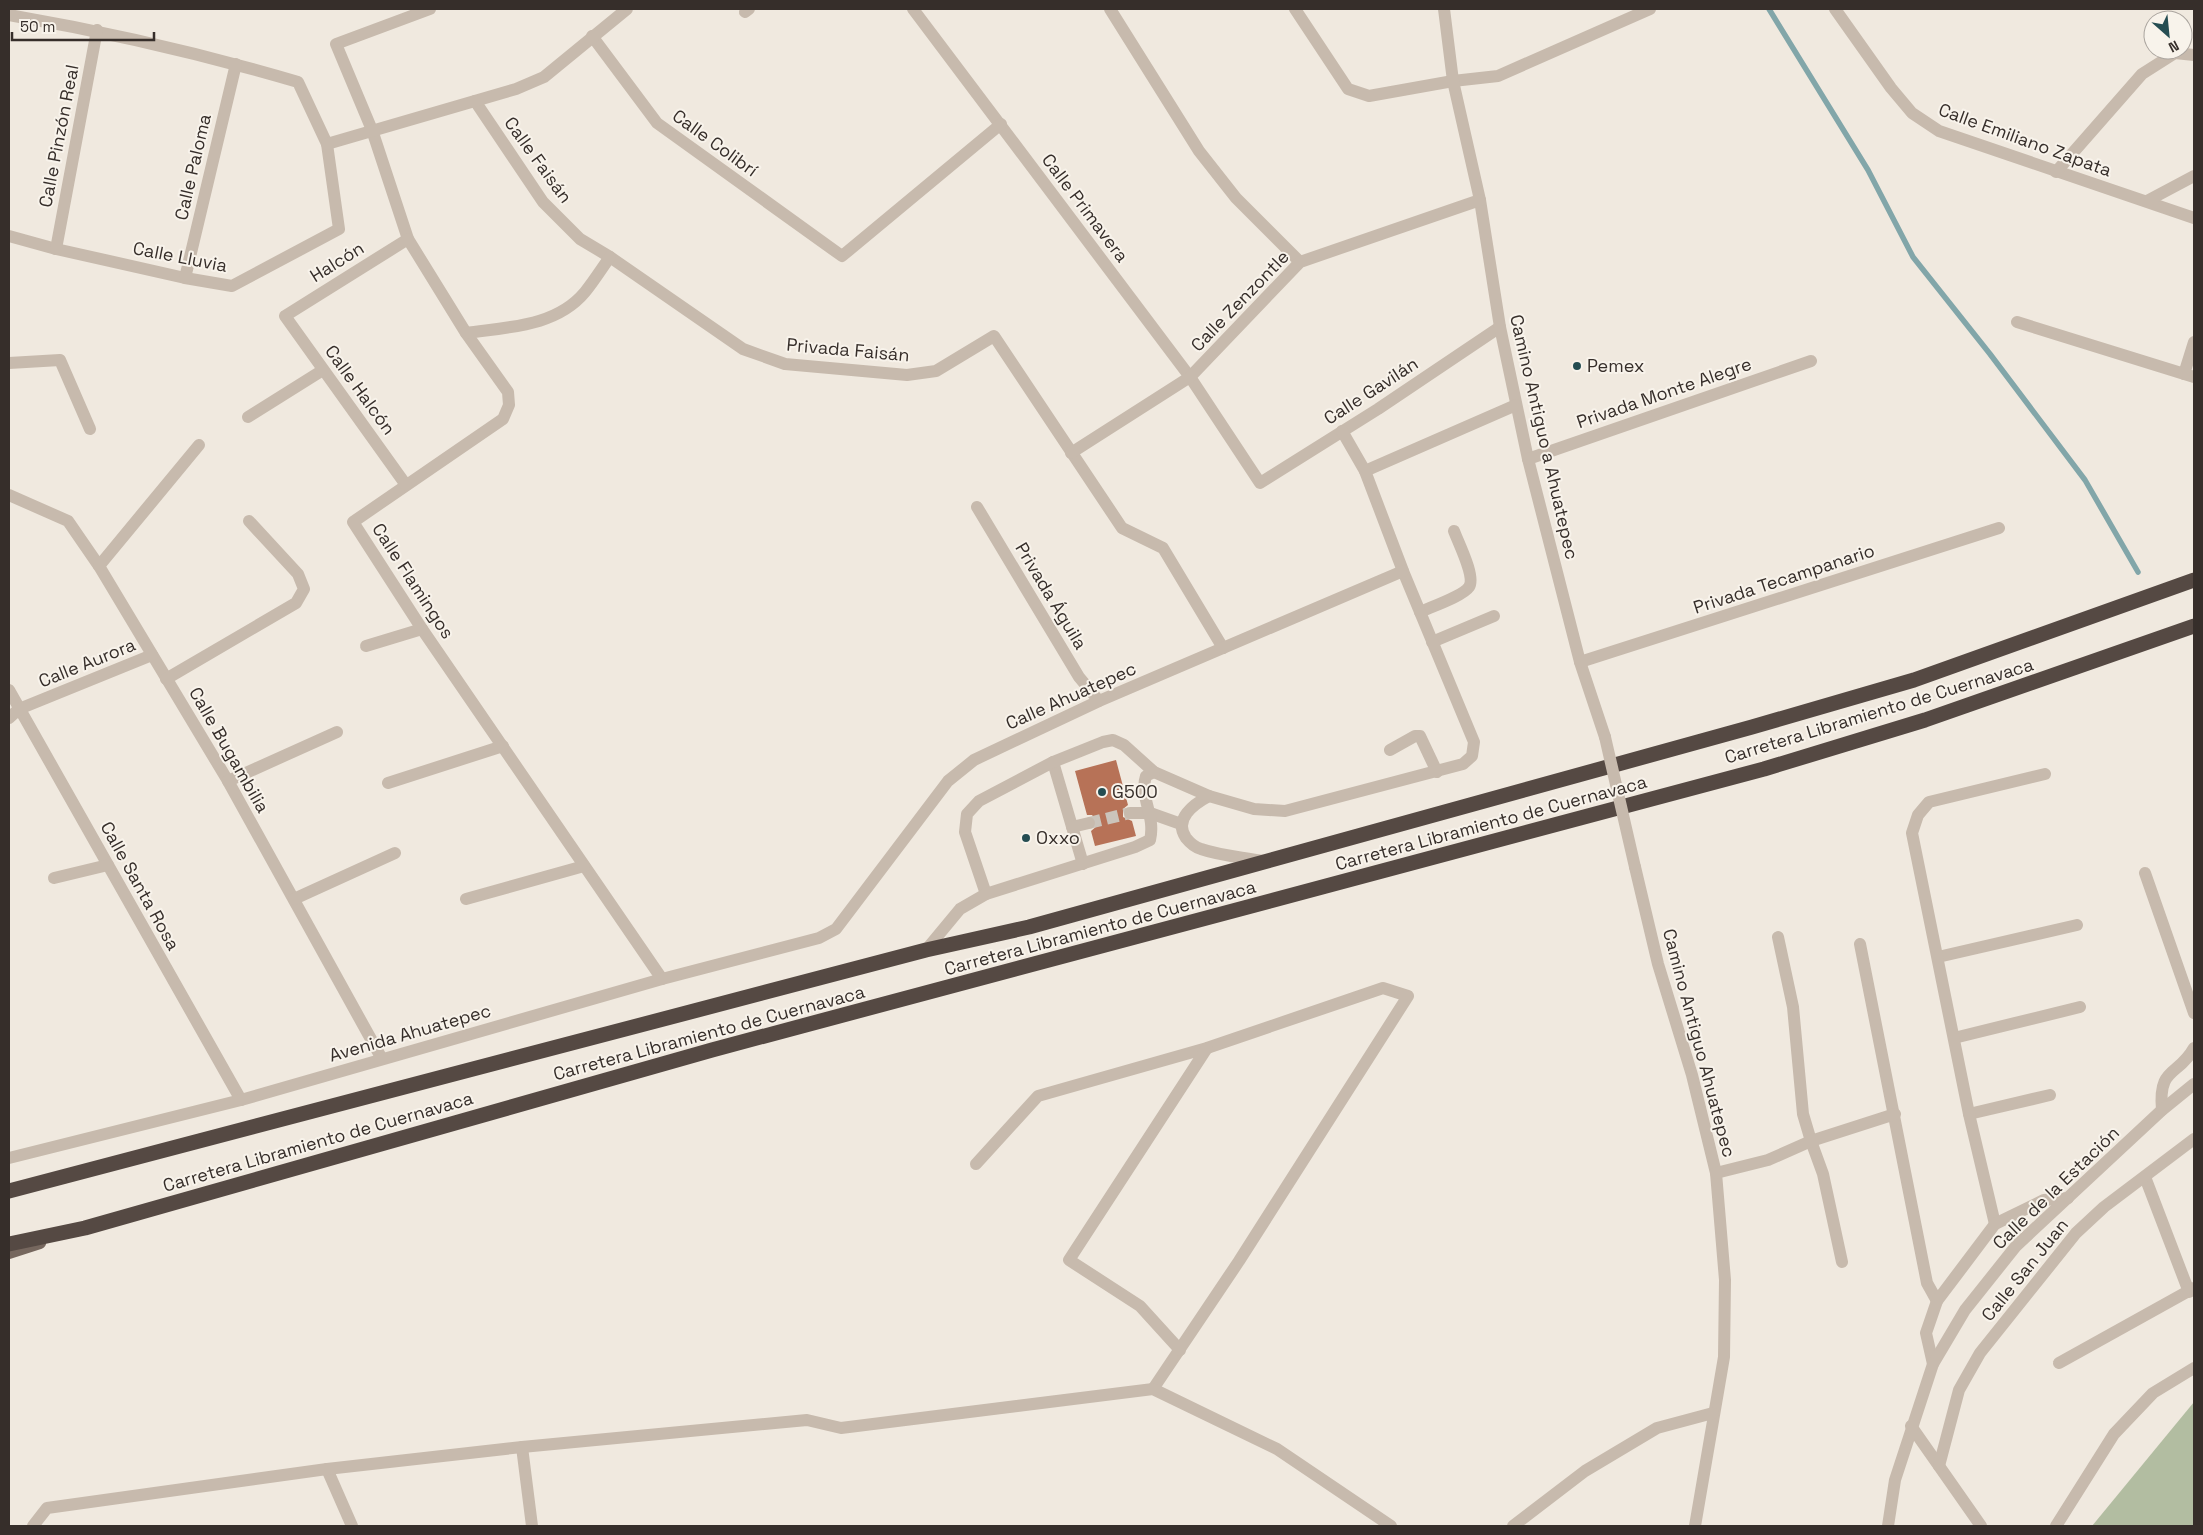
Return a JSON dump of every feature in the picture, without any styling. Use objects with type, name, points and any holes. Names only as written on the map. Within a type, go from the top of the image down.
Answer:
[{"type":"highway","name":"Carretera Libramiento de Cuernavaca","points":[[9,1191],[926,950],[1029,927],[1752,727],[1914,680],[2194,580]]},
{"type":"highway","name":"Carretera Libramiento de Cuernavaca","points":[[9,1244],[85,1228],[712,1050],[1042,964],[1764,769],[1925,720],[2194,626]]},
{"type":"main road","points":[[9,1254],[85,1228]]},
{"type":"street","name":"Calle Flamingos","points":[[430,9],[336,44],[372,130],[408,239],[466,333],[508,392],[508,405],[503,419],[354,522],[422,629],[662,980]]},
{"type":"street","points":[[9,15],[97,30],[236,64],[298,82],[328,144],[516,89],[544,77],[627,9]]},
{"type":"street","name":"Calle Primavera","points":[[913,9],[1190,377],[1260,483]]},
{"type":"street","points":[[1110,9],[1199,151],[1236,198],[1300,262]]},
{"type":"street","points":[[1295,9],[1348,89],[1369,96],[1453,81],[1498,76],[1650,9]]},
{"type":"street","name":"Camino Antiguo a Ahuatepec","points":[[1444,9],[1453,81],[1480,200],[1500,327],[1528,459],[1580,662],[1605,737],[1635,867]]},
{"type":"street","name":"Calle Emiliano Zapata","points":[[1835,9],[1891,88],[1912,113],[1940,131],[2194,218]]},
{"type":"street","name":"Calle Pinzón Real","points":[[56,249],[97,30]]},
{"type":"street","name":"Calle Colibrí","points":[[592,36],[658,123],[842,256],[1001,124]]},
{"type":"street","points":[[2056,172],[2142,74],[2175,53],[2194,55]]},
{"type":"street","name":"Calle Paloma","points":[[185,278],[236,64]]},
{"type":"street","name":"Calle Faisán","points":[[475,101],[543,202],[580,238],[610,257]]},
{"type":"street","name":"Calle Lluvia","points":[[9,236],[56,249],[185,278],[232,286],[339,229],[328,144]]},
{"type":"street","points":[[2147,201],[2194,176]]},
{"type":"street","name":"Calle Zenzontle","points":[[1071,453],[1190,377],[1300,262],[1480,200]]},
{"type":"street","name":"Halcón","points":[[285,316],[408,239]]},
{"type":"street","points":[[466,333],[526,325],[556,315],[584,294],[610,257]]},
{"type":"street","name":"Privada Faisán","points":[[610,257],[743,349],[785,364],[907,375],[936,371],[994,336],[1071,453]]},
{"type":"street","name":"Calle Halcón","points":[[285,316],[406,485]]},
{"type":"street","points":[[2017,322],[2189,376],[2194,342]]},
{"type":"street","name":"Calle Gavilán","points":[[1260,483],[1500,327]]},
{"type":"street","points":[[9,362],[60,360],[90,429]]},
{"type":"street","name":"Privada Monte Alegre","points":[[1528,459],[1810,361]]},
{"type":"street","points":[[248,417],[323,370]]},
{"type":"street","points":[[1365,472],[1516,405]]},
{"type":"street","points":[[986,894],[965,832],[967,814],[979,801],[1053,762],[1113,740],[1124,745],[1154,772],[1209,796],[1254,809],[1285,811],[1437,772],[1463,764],[1472,756],[1474,742],[1403,571],[1365,472],[1342,431]]},
{"type":"street","points":[[99,566],[199,445]]},
{"type":"street","points":[[1071,453],[1122,528],[1163,548],[1223,648]]},
{"type":"street","name":"Calle Bugambilia","points":[[9,495],[68,521],[99,566],[228,781],[382,1059]]},
{"type":"street","name":"Privada Águila","points":[[978,506],[1080,677],[1099,701]]},
{"type":"street","points":[[166,679],[296,603],[304,589],[298,574],[249,522]]},
{"type":"street","name":"Privada Tecampanario","points":[[1580,662],[1998,528]]},
{"type":"street","points":[[1420,612],[1463,592],[1470,586],[1472,577],[1454,531]]},
{"type":"street","name":"Calle Ahuatepec","points":[[819,938],[836,929],[948,781],[974,760],[1099,701],[1403,571]]},
{"type":"street","points":[[1432,642],[1494,616]]},
{"type":"street","points":[[366,646],[422,629]]},
{"type":"street","name":"Calle Aurora","points":[[9,718],[19,709],[152,655]]},
{"type":"street","name":"Calle Santa Rosa","points":[[9,690],[240,1100]]},
{"type":"street","points":[[228,781],[337,732]]},
{"type":"street","points":[[1390,750],[1416,736],[1420,736],[1437,772]]},
{"type":"street","points":[[388,783],[503,746]]},
{"type":"street","points":[[1053,762],[1083,864]]},
{"type":"street","points":[[926,950],[960,909],[986,894],[1135,848],[1150,840],[1153,828],[1143,785],[1146,776],[1154,772]]},
{"type":"street","points":[[1996,1224],[1969,1114],[1912,832],[1918,815],[1929,802],[2045,774]]},
{"type":"street","points":[[1209,796],[1196,803],[1186,814],[1181,824],[1183,833],[1190,843],[1199,849],[1263,861]]},
{"type":"street","points":[[1130,813],[1150,813],[1181,824]]},
{"type":"street","points":[[1072,827],[1089,823]]},
{"type":"street","points":[[294,899],[395,853]]},
{"type":"street","points":[[54,878],[108,864]]},
{"type":"street","points":[[466,899],[584,866]]},
{"type":"street","name":"Camino Antiguo Ahuatepec","points":[[1635,867],[1658,964],[1692,1075],[1716,1173],[1725,1280],[1724,1357],[1695,1526]]},
{"type":"street","points":[[2145,874],[2194,1013]]},
{"type":"street","points":[[1938,957],[2077,924]]},
{"type":"street","points":[[1778,937],[1793,1007],[1803,1114],[1823,1174],[1842,1262]]},
{"type":"street","name":"Avenida Ahuatepec","points":[[9,1158],[240,1100],[662,980],[819,938]]},
{"type":"street","points":[[1860,944],[1927,1283],[1937,1301]]},
{"type":"street","points":[[976,1164],[1038,1096],[1207,1048],[1383,988],[1408,996],[1153,1389]]},
{"type":"street","points":[[1954,1038],[2080,1007]]},
{"type":"street","points":[[1180,1350],[1140,1306],[1069,1260],[1207,1048]]},
{"type":"street","points":[[2162,1110],[2160,1091],[2170,1072],[2190,1055],[2194,1048]]},
{"type":"street","name":"Calle de la Estación","points":[[1888,1526],[1895,1480],[1911,1426],[1933,1364],[1965,1310],[2010,1254],[2162,1110],[2194,1084]]},
{"type":"street","points":[[1969,1114],[2050,1095]]},
{"type":"street","points":[[1716,1173],[1768,1160],[1811,1141],[1895,1114]]},
{"type":"street","name":"Calle San Juan","points":[[1939,1466],[1959,1390],[1980,1353],[2076,1233],[2104,1207],[2194,1139]]},
{"type":"street","points":[[2059,1363],[2192,1290],[2145,1177]]},
{"type":"street","points":[[1933,1364],[1926,1333],[1937,1301],[1996,1224],[2044,1200],[2068,1198]]},
{"type":"street","points":[[2056,1526],[2114,1434],[2153,1393],[2194,1368]]},
{"type":"street","points":[[33,1526],[47,1508],[327,1469],[522,1447],[807,1420],[842,1428],[1153,1389],[1277,1449],[1391,1526]]},
{"type":"street","points":[[1512,1526],[1585,1471],[1657,1428],[1714,1413]]},
{"type":"street","points":[[1911,1426],[1981,1526]]},
{"type":"street","points":[[522,1447],[532,1526]]},
{"type":"street","points":[[327,1469],[352,1526]]},
{"type":"green space","points":[[2194,1402],[2194,1526],[2092,1526]]},
{"type":"building","name":"G500","points":[[1116,760],[1128,805],[1123,809],[1123,817],[1132,821],[1136,836],[1095,846],[1091,831],[1097,826],[1097,821],[1092,815],[1087,815],[1075,771]]},
{"type":"waterway","points":[[1769,9],[1868,170],[1913,257],[1990,354],[2085,480],[2138,572]]},
{"type":"tunnel","points":[[1089,823],[1130,813]]},
{"type":"place","name":"Pemex","points":[[1577,366]]},
{"type":"place","name":"G500","points":[[1102,792]]},
{"type":"place","name":"Oxxo","points":[[1026,838]]}]
